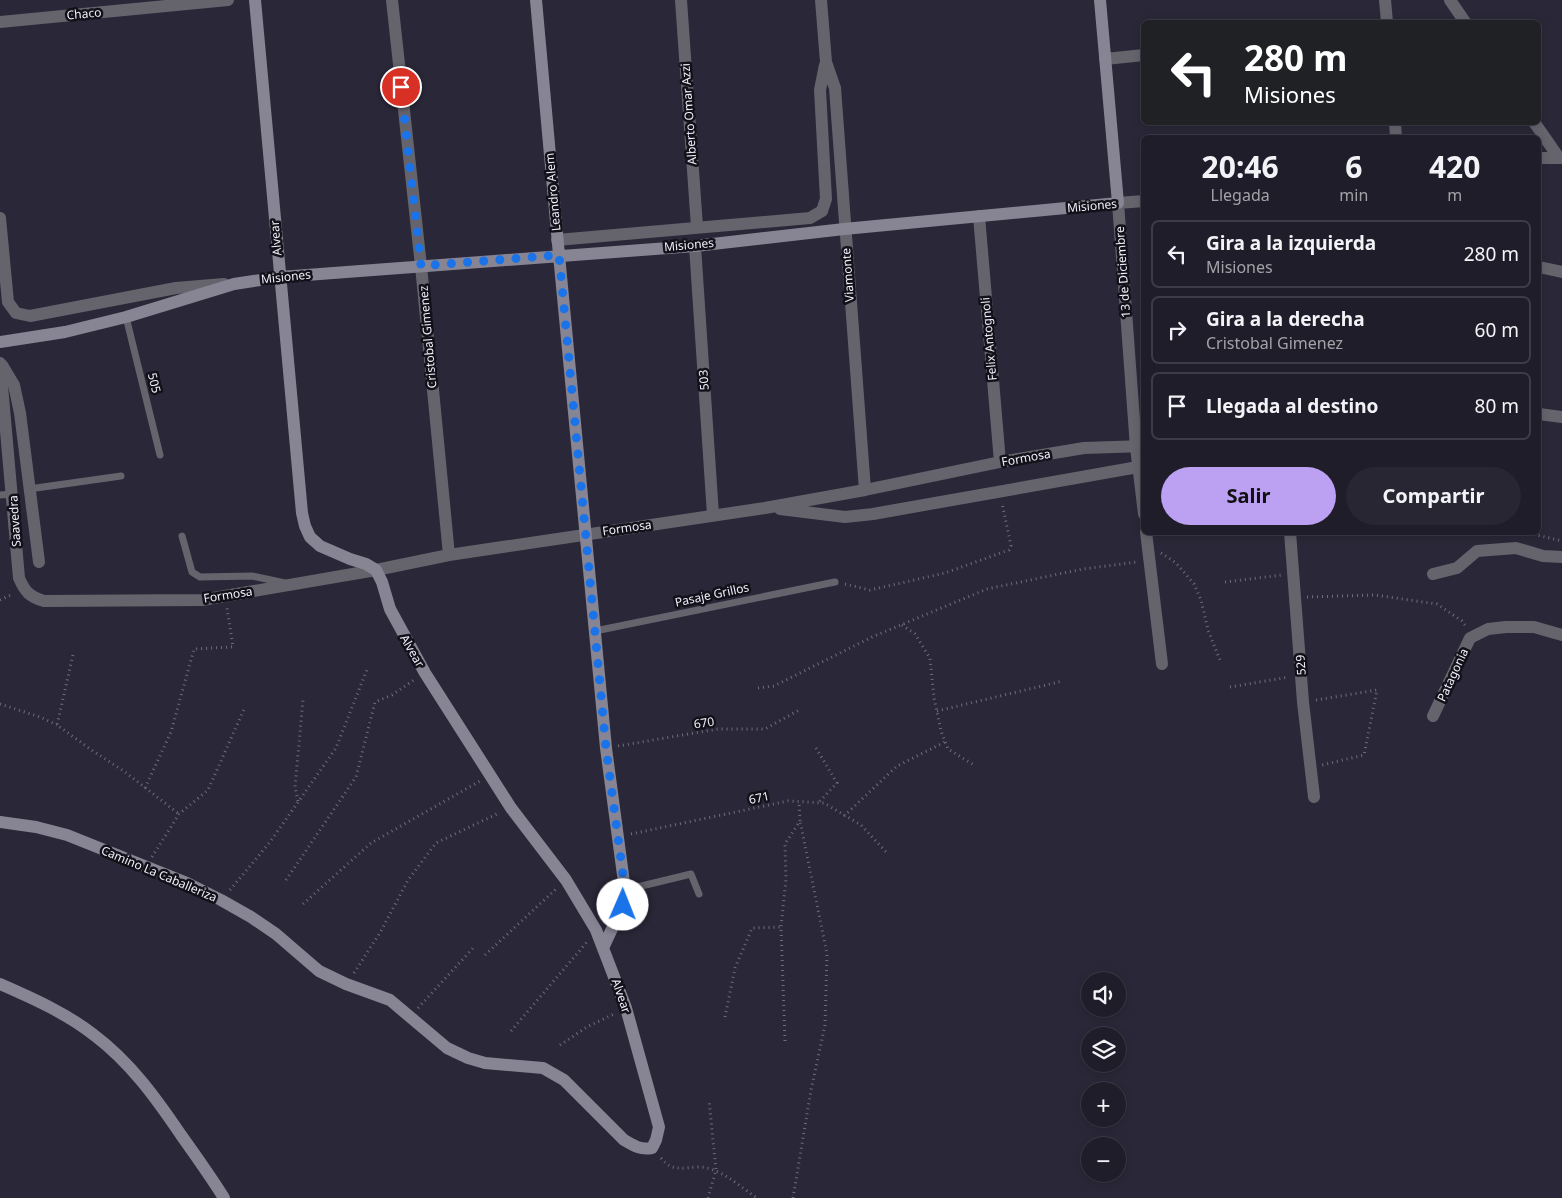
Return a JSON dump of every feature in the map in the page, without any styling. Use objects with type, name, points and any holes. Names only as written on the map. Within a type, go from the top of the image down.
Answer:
[{"type":"street","name":"Chaco","points":[[0,22],[228,0]]},
{"type":"street","name":"Alvear","points":[[255,0],[301,503],[305,526],[310,537],[320,546],[366,564],[376,570],[382,582],[390,609],[425,673],[511,808],[566,880],[596,930],[604,946],[626,1008],[659,1127],[652,1148]]},
{"type":"street","name":"Cristobal Gimenez","points":[[392,0],[421,266],[449,555]]},
{"type":"street","name":"Leandro Alem","points":[[536,0],[606,748],[625,890],[623,905],[604,946]]},
{"type":"street","name":"Alberto Omar Azzi","points":[[681,0],[698,227]]},
{"type":"street","name":"Viamonte","points":[[821,0],[826,62],[835,88],[844,229],[865,490]]},
{"type":"street","name":"13 de Diciembre","points":[[1100,0],[1140,447],[1138,467],[1141,490]]},
{"type":"street","points":[[1385,0],[1387,20]]},
{"type":"street","points":[[1450,0],[1464,20]]},
{"type":"street","points":[[1105,59],[1141,55]]},
{"type":"street","name":"Viamonte","points":[[822,212],[826,199],[820,90],[826,62]]},
{"type":"street","points":[[1536,125],[1560,158]]},
{"type":"street","points":[[1541,158],[1560,158]]},
{"type":"street","name":"Misiones","points":[[0,218],[8,302],[16,312],[30,316],[176,288],[234,284],[280,277],[695,246],[844,229],[1141,202]]},
{"type":"street","name":"Misiones","points":[[557,240],[810,218],[822,212]]},
{"type":"street","name":"Felix Antognoli","points":[[979,216],[1000,462]]},
{"type":"street","name":"503","points":[[695,246],[713,515]]},
{"type":"street","points":[[1541,267],[1562,272]]},
{"type":"street","name":"Misiones","points":[[0,342],[65,332],[126,317],[234,284]]},
{"type":"street","points":[[0,362],[14,385],[20,413],[39,562]]},
{"type":"street","name":"Saavedra","points":[[0,362],[6,495],[19,578],[24,589]]},
{"type":"street","points":[[1541,414],[1562,417]]},
{"type":"street","name":"Formosa","points":[[24,589],[32,598],[44,601],[202,600],[376,570],[449,555],[765,508],[865,490],[1000,462],[1084,448],[1140,447]]},
{"type":"street","points":[[765,508],[845,517],[873,514],[1138,467]]},
{"type":"street","name":"529","points":[[1290,535],[1303,702],[1314,798]]},
{"type":"street","points":[[1147,539],[1162,664]]},
{"type":"street","points":[[1433,574],[1457,568],[1477,551],[1516,548],[1543,556],[1562,557]]},
{"type":"street","name":"Patagonia","points":[[1433,716],[1470,638],[1488,629],[1506,627],[1534,627],[1562,635]]},
{"type":"street","name":"Camino La Caballeriza","points":[[0,822],[36,827],[67,835],[187,883],[222,900],[276,934],[320,971],[346,984],[390,1000],[448,1048],[468,1058],[485,1063],[543,1068],[564,1080],[624,1140],[643,1150],[652,1148]]},
{"type":"street","points":[[0,984],[63,1014],[94,1034],[118,1055],[151,1092],[224,1198]]},
{"type":"lane","name":"505","points":[[126,317],[160,455]]},
{"type":"lane","points":[[30,488],[121,476]]},
{"type":"lane","points":[[182,536],[192,572],[200,577],[252,576],[288,584]]},
{"type":"lane","name":"Pasaje Grillos","points":[[595,631],[835,582]]},
{"type":"lane","points":[[625,890],[691,874],[699,894]]},
{"type":"path","points":[[835,582],[870,590],[945,573],[1009,550],[1011,546],[999,492]]},
{"type":"path","points":[[1535,535],[1562,542]]},
{"type":"path","points":[[1147,539],[1176,563],[1194,584],[1201,600],[1208,630],[1220,660]]},
{"type":"path","points":[[758,688],[774,686],[872,637],[987,589],[1083,569],[1149,560]]},
{"type":"path","points":[[1225,582],[1294,574]]},
{"type":"path","points":[[1296,597],[1375,595],[1436,604],[1462,621],[1470,638]]},
{"type":"path","points":[[145,788],[171,732],[194,650],[234,647],[225,596]]},
{"type":"path","points":[[902,625],[915,634],[930,658],[934,698],[941,731],[948,749],[974,765]]},
{"type":"path","points":[[57,725],[73,655]]},
{"type":"path","points":[[222,900],[270,842],[336,748],[368,667]]},
{"type":"path","points":[[286,880],[356,777],[375,702],[392,695],[425,673]]},
{"type":"path","points":[[1230,687],[1302,675]]},
{"type":"path","points":[[937,711],[1063,681]]},
{"type":"path","points":[[1303,702],[1377,690],[1364,755],[1311,767]]},
{"type":"path","points":[[298,801],[295,788],[303,700]]},
{"type":"path","points":[[0,704],[40,717],[57,725],[125,772],[179,814]]},
{"type":"path","points":[[146,867],[179,814],[208,790],[245,707]]},
{"type":"path","name":"670","points":[[606,748],[718,729],[765,729],[800,709]]},
{"type":"path","points":[[844,816],[897,766],[945,742]]},
{"type":"path","points":[[816,748],[837,783],[818,802]]},
{"type":"path","points":[[303,904],[371,843],[490,775]]},
{"type":"path","name":"671","points":[[617,837],[788,801],[818,802],[824,803],[861,825],[888,854]]},
{"type":"path","points":[[793,1198],[810,1090],[825,1024],[827,963],[826,947],[800,820],[799,802]]},
{"type":"path","points":[[346,984],[381,932],[408,880],[436,843],[511,808]]},
{"type":"path","points":[[786,1041],[781,927],[786,879],[785,844],[800,820]]},
{"type":"path","points":[[485,955],[566,880]]},
{"type":"path","points":[[724,1017],[734,968],[752,928],[781,927]]},
{"type":"path","points":[[511,1031],[596,930]]},
{"type":"path","points":[[410,1016],[475,946]]},
{"type":"path","points":[[560,1045],[587,1027],[626,1008]]},
{"type":"path","points":[[708,1198],[716,1170],[710,1100]]},
{"type":"path","points":[[652,1148],[667,1165],[681,1169],[700,1167],[716,1170],[757,1198]]},
{"type":"route","points":[[401,87],[421,266],[559,255],[606,748],[625,890],[623,905]]}]
